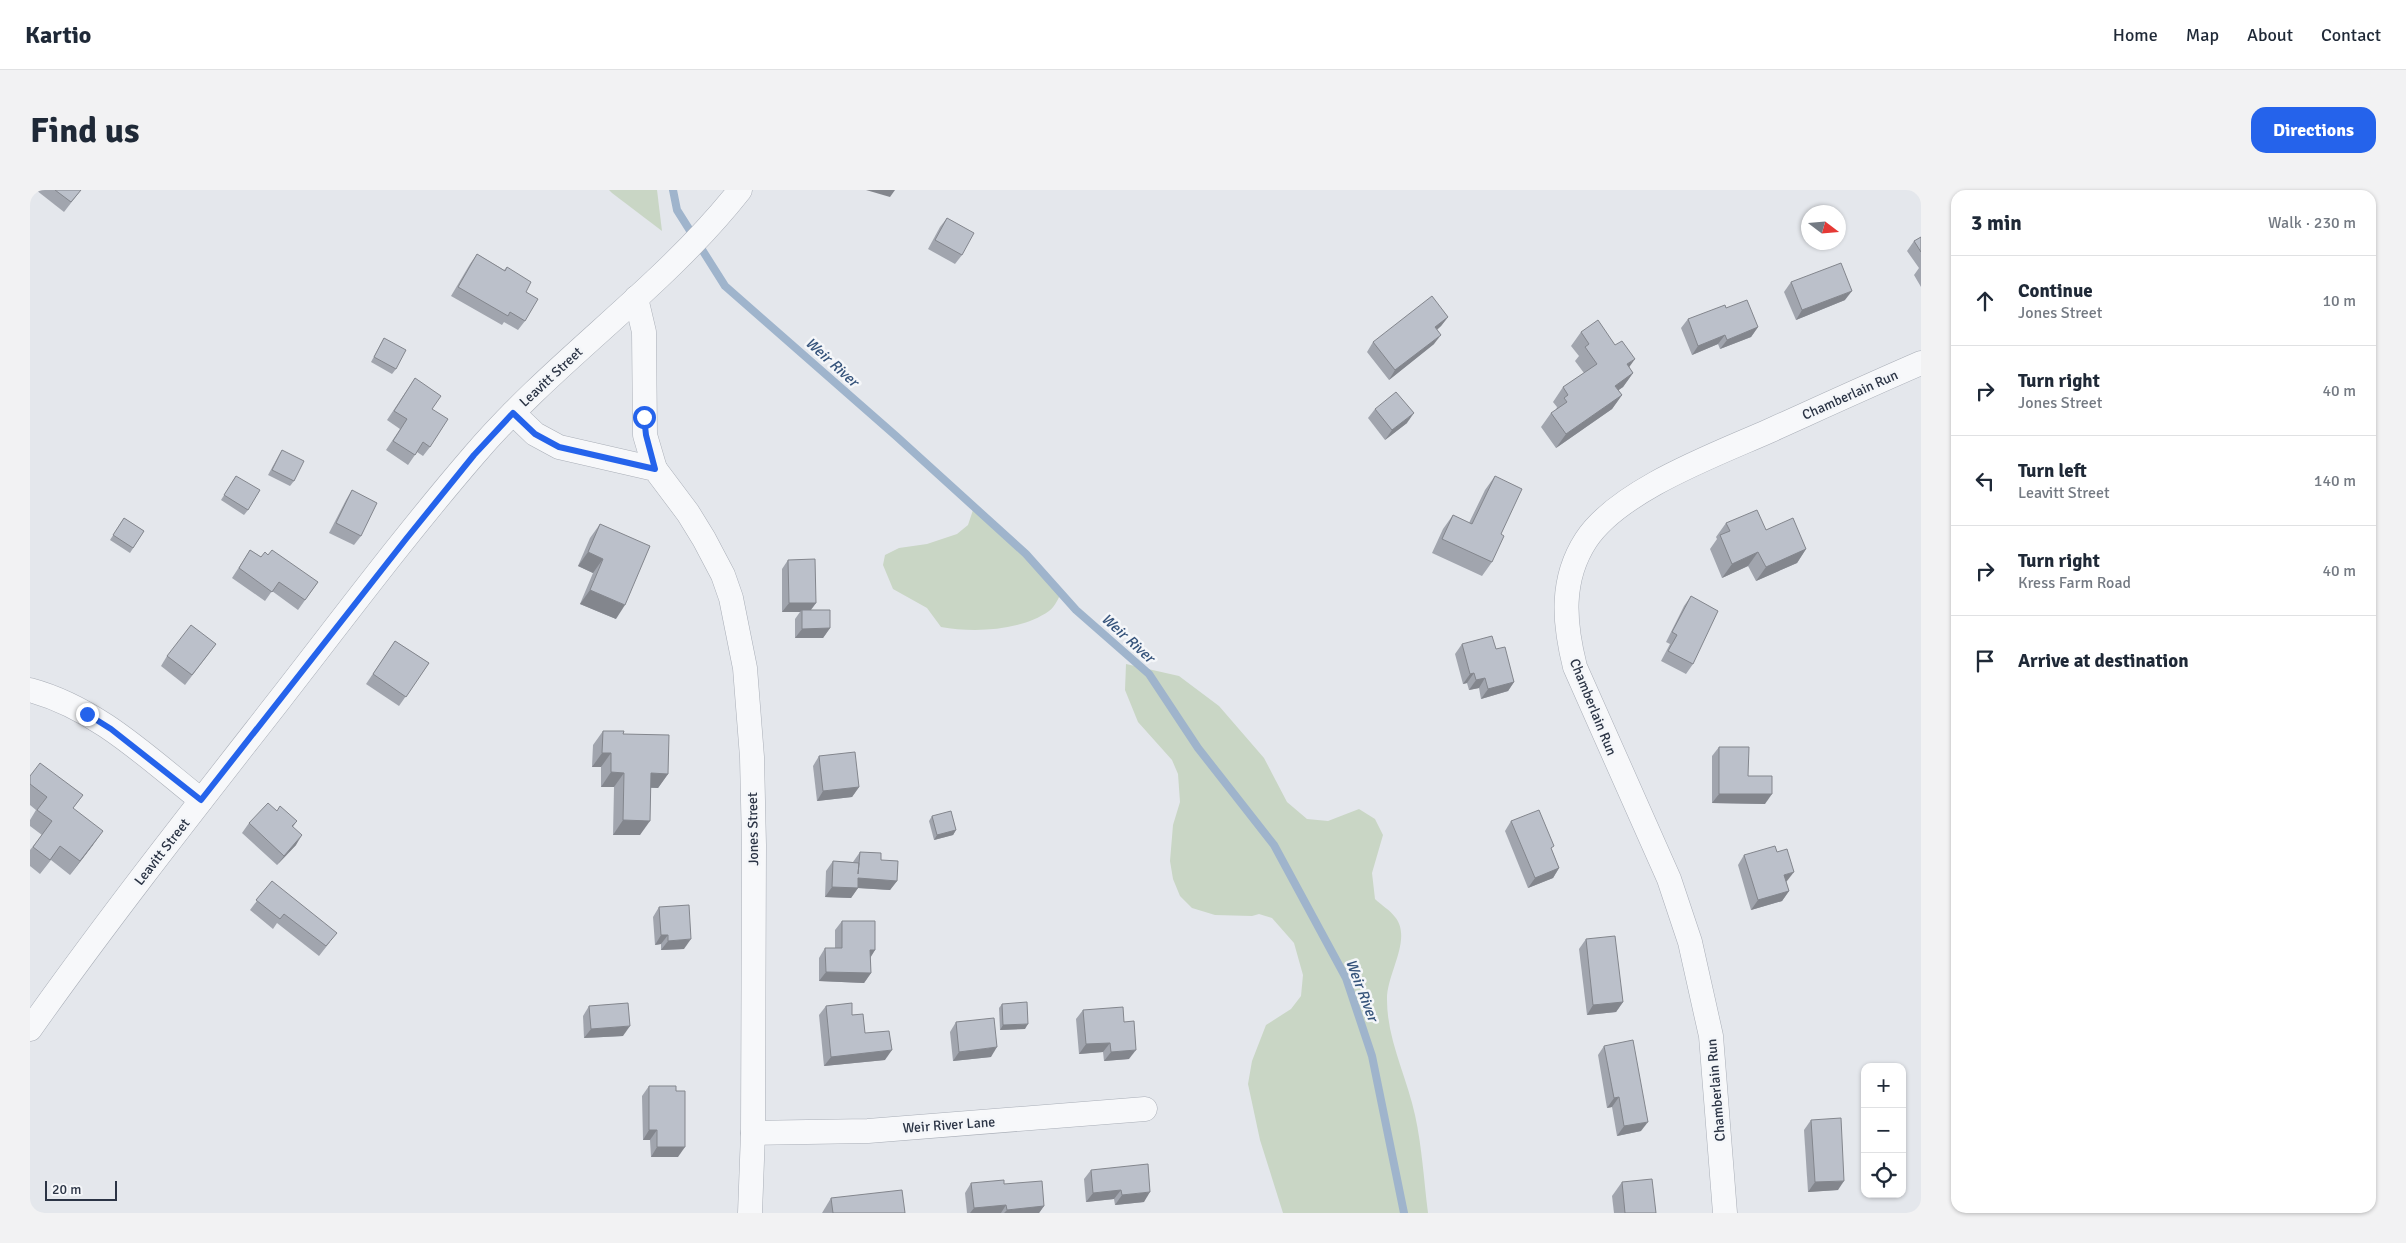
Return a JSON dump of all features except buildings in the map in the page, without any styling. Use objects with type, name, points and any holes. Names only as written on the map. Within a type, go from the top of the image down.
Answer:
[{"type":"street","name":"Leavitt Street","points":[[30,1028],[201,800],[474,455],[513,413],[662,274],[734,198]]},
{"type":"street","name":"Jones Street","points":[[636,298],[644,332],[646,435],[655,469],[688,513],[722,575],[731,598],[745,668],[749,702],[754,835],[753,1134],[750,1213]]},
{"type":"street","name":"Chamberlain Run","points":[[1725,1213],[1715,1071],[1698,972],[1669,878],[1575,667],[1566,632],[1566,602],[1572,570],[1586,540],[1602,519],[1626,502],[1695,464],[1921,362]]},
{"type":"street","points":[[513,413],[535,434],[559,447],[655,469]]},
{"type":"street","points":[[30,690],[45,694],[80,710],[111,729],[201,800]]},
{"type":"street","name":"Weir River Lane","points":[[753,1134],[868,1131],[1145,1109]]},
{"type":"green space","points":[[609,190],[657,190],[662,231],[612,193]]},
{"type":"green space","points":[[973,510],[1023,549],[1062,591],[1049,611],[1025,623],[997,629],[954,629],[941,627],[927,608],[893,589],[883,565],[885,555],[899,548],[927,544],[957,534],[968,525]]},
{"type":"green space","points":[[1126,664],[1179,676],[1219,706],[1264,758],[1287,802],[1307,819],[1328,821],[1359,809],[1375,819],[1383,835],[1372,873],[1375,899],[1395,917],[1400,926],[1401,936],[1388,990],[1390,1030],[1415,1115],[1428,1213],[1283,1213],[1260,1140],[1248,1084],[1252,1061],[1266,1025],[1291,1009],[1301,996],[1303,975],[1294,943],[1272,918],[1259,914],[1252,916],[1215,915],[1192,908],[1180,896],[1173,879],[1170,861],[1173,825],[1180,802],[1178,774],[1172,760],[1138,722],[1125,690]]},
{"type":"waterway","name":"Weir River","points":[[673,190],[677,210],[725,286],[896,436],[1026,554],[1076,610],[1149,674],[1198,748],[1274,845],[1346,978],[1372,1056],[1404,1213]]},
{"type":"route","points":[[87,714],[111,729],[201,800],[406,539],[474,455],[513,413],[535,434],[559,447],[655,469],[646,435],[644,417]]}]
